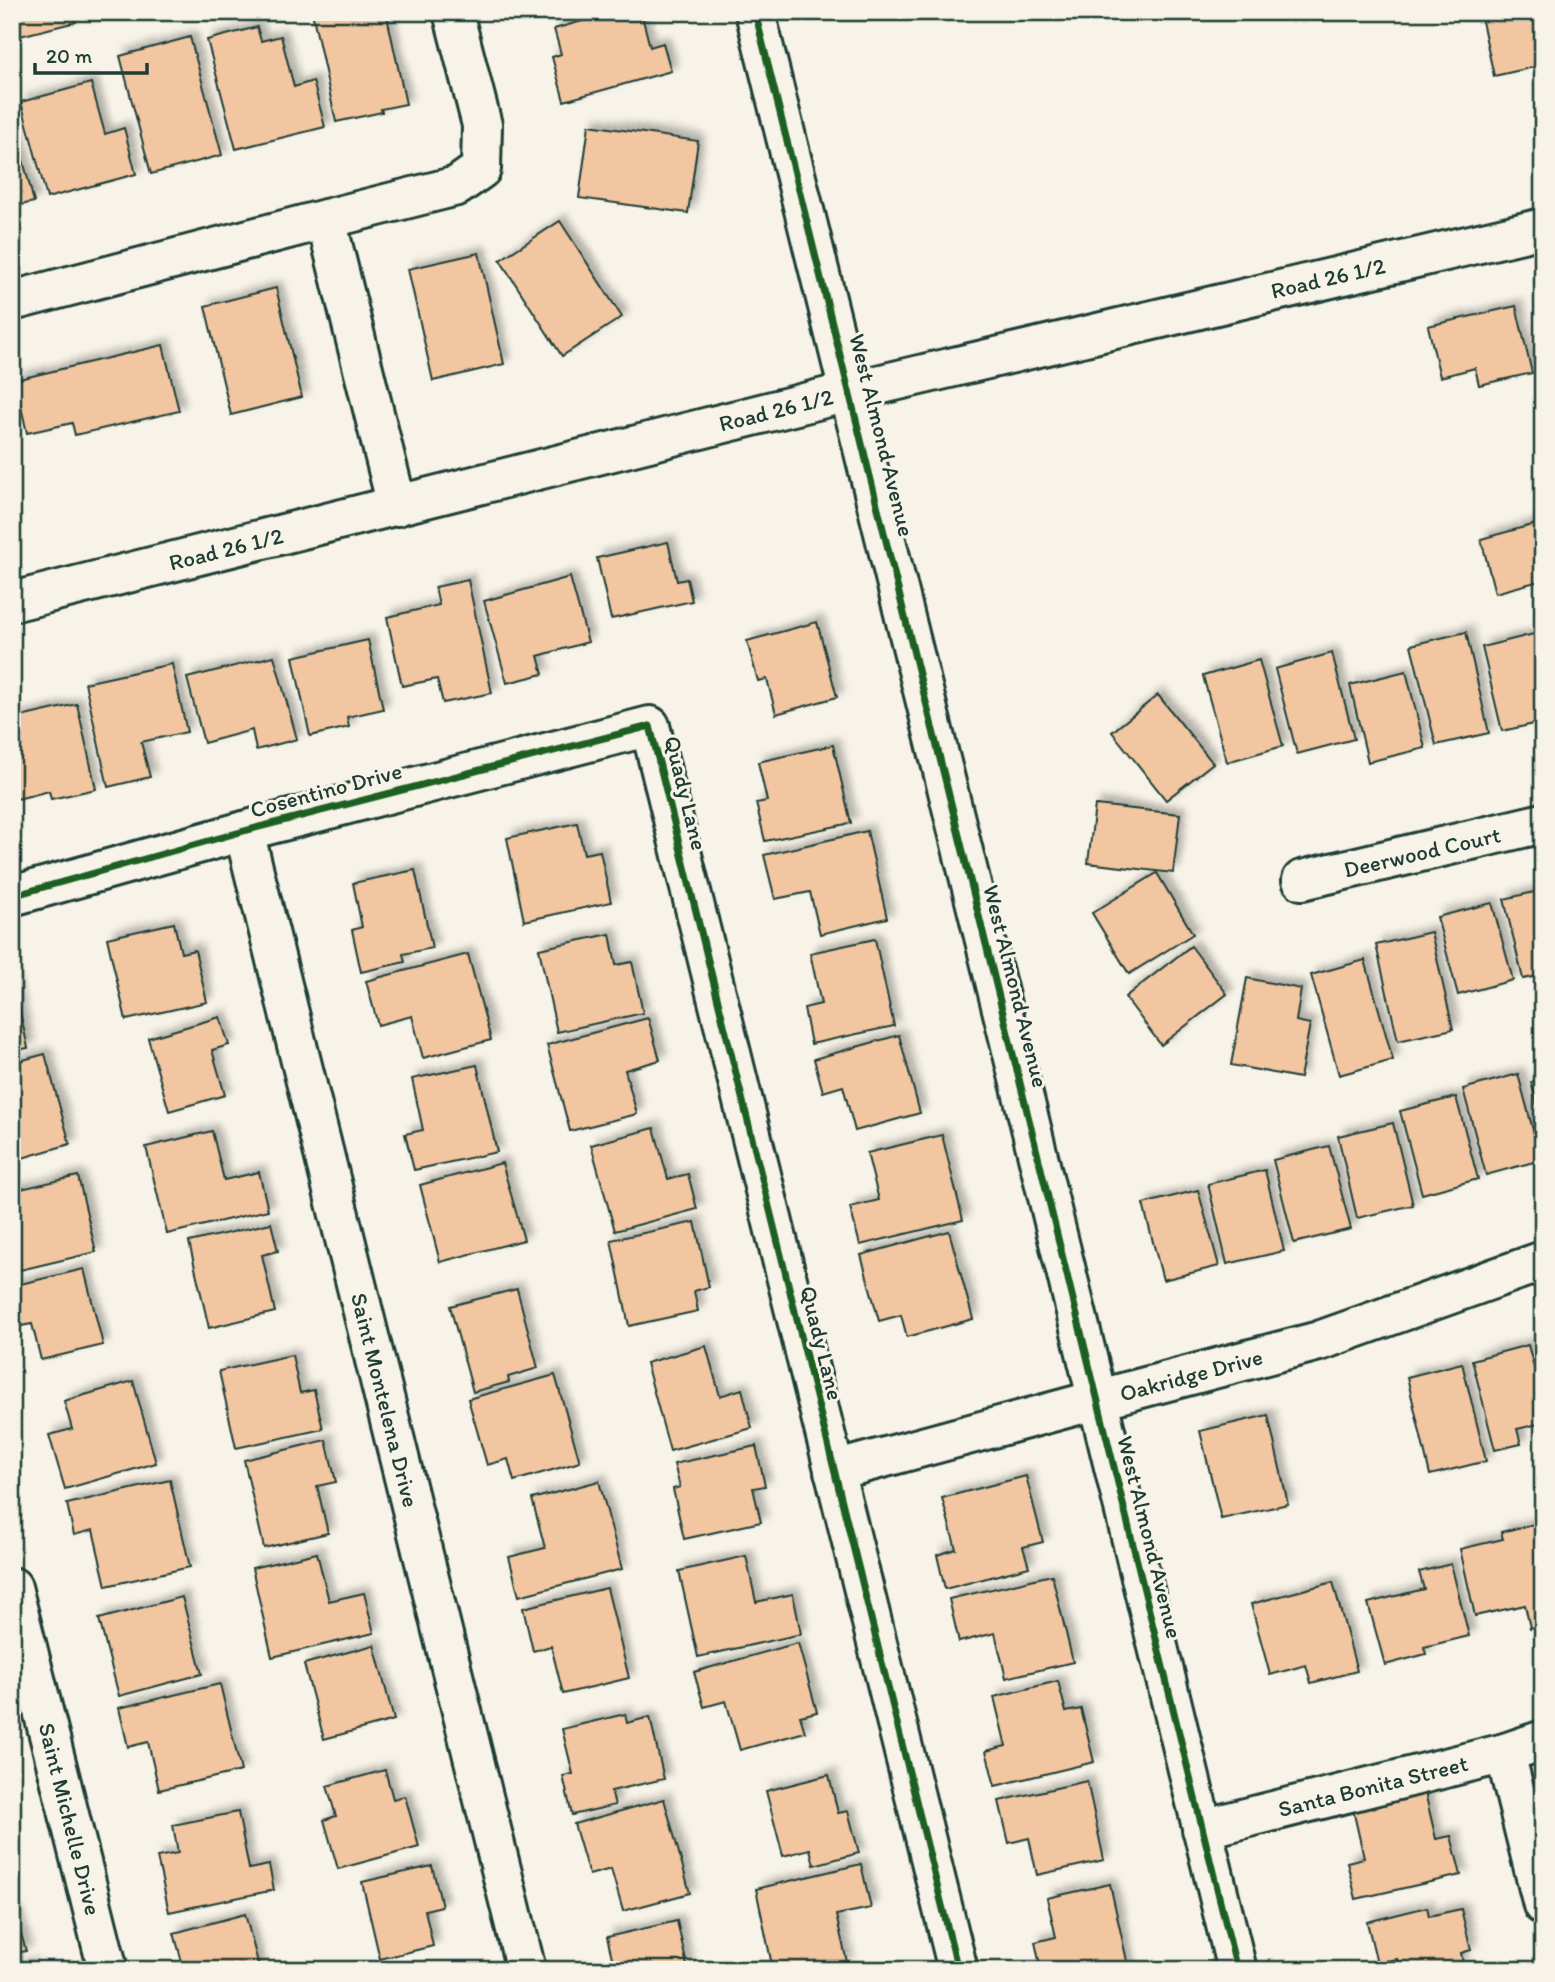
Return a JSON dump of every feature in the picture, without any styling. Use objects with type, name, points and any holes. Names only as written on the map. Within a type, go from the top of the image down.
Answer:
[{"type":"street","points":[[12,301],[457,187],[481,169],[482,125],[453,12]]},
{"type":"street","name":"West Almond Avenue","points":[[755,12],[852,391],[1237,1970]]},
{"type":"street","points":[[326,219],[397,506]]},
{"type":"street","name":"Road 26 1/2","points":[[12,602],[852,391],[1543,228]]},
{"type":"street","name":"Cosentino Drive","points":[[12,896],[244,831],[650,726]]},
{"type":"street","name":"Quady Lane","points":[[650,726],[958,1970]]},
{"type":"street","name":"Deerwood Court","points":[[1302,880],[1543,823]]},
{"type":"street","name":"Saint Montelena Drive","points":[[244,831],[526,1970]]},
{"type":"street","name":"Oakridge Drive","points":[[834,1471],[1319,1341],[1543,1261]]},
{"type":"street","name":"Saint Michelle Drive","points":[[12,1587],[108,1970]]},
{"type":"street","name":"Santa Bonita Street","points":[[1202,1829],[1543,1740]]},
{"type":"street","points":[[1505,1752],[1543,1905]]},
{"type":"building","points":[[12,12],[74,12],[76,22],[12,38]]},
{"type":"building","points":[[312,12],[386,12],[406,104],[336,122]]},
{"type":"building","points":[[540,12],[562,12],[541,18]]},
{"type":"building","points":[[614,12],[641,12],[650,47],[663,43],[671,71],[564,101],[552,57],[561,54],[554,29]]},
{"type":"building","points":[[1480,12],[1543,12],[1543,65],[1494,76]]},
{"type":"building","points":[[257,27],[261,41],[281,36],[294,87],[313,81],[325,127],[236,149],[207,40]]},
{"type":"building","points":[[190,37],[222,155],[151,174],[120,56]]},
{"type":"building","points":[[91,83],[105,134],[124,128],[136,174],[47,198],[21,102]]},
{"type":"building","points":[[12,118],[34,202],[12,207]]},
{"type":"building","points":[[589,125],[698,141],[688,213],[579,198]]},
{"type":"building","points":[[560,221],[622,317],[562,356],[500,260]]},
{"type":"building","points":[[479,253],[504,364],[433,381],[408,269]]},
{"type":"building","points":[[276,288],[302,397],[231,415],[205,306]]},
{"type":"building","points":[[1516,306],[1532,373],[1479,385],[1475,368],[1440,377],[1428,326]]},
{"type":"building","points":[[163,345],[179,411],[75,435],[72,423],[27,433],[15,380]]},
{"type":"building","points":[[1543,522],[1543,580],[1495,593],[1481,539]]},
{"type":"building","points":[[668,542],[677,581],[687,579],[692,601],[611,619],[597,558]]},
{"type":"building","points":[[570,577],[588,642],[538,656],[543,674],[507,683],[484,601]]},
{"type":"building","points":[[468,580],[492,693],[443,703],[437,679],[402,686],[387,617],[439,605],[435,587]]},
{"type":"building","points":[[817,622],[837,697],[776,714],[767,679],[758,681],[747,641]]},
{"type":"building","points":[[1466,632],[1489,733],[1436,745],[1411,645]]},
{"type":"building","points":[[1538,633],[1543,652],[1543,722],[1502,731],[1482,647]]},
{"type":"building","points":[[368,640],[383,709],[347,717],[349,727],[310,736],[293,657]]},
{"type":"building","points":[[1332,653],[1354,739],[1297,754],[1275,669]]},
{"type":"building","points":[[274,656],[297,739],[256,750],[252,730],[204,743],[187,678]]},
{"type":"building","points":[[1259,660],[1283,746],[1227,762],[1203,676]]},
{"type":"building","points":[[172,664],[187,732],[141,742],[150,777],[108,787],[85,683]]},
{"type":"building","points":[[1406,671],[1425,748],[1368,762],[1350,685]]},
{"type":"building","points":[[1158,695],[1213,763],[1166,800],[1112,732]]},
{"type":"building","points":[[77,704],[96,789],[51,799],[49,791],[17,799],[12,779],[12,719]]},
{"type":"building","points":[[833,745],[851,823],[765,841],[756,803],[767,801],[758,762]]},
{"type":"building","points":[[1095,805],[1180,814],[1173,873],[1088,863]]},
{"type":"building","points":[[577,823],[584,854],[600,851],[611,902],[524,921],[507,838]]},
{"type":"building","points":[[867,831],[887,918],[820,934],[810,892],[775,899],[764,855]]},
{"type":"building","points":[[415,870],[432,948],[403,954],[405,962],[361,972],[352,930],[362,927],[353,883]]},
{"type":"building","points":[[1157,873],[1193,934],[1129,974],[1092,913]]},
{"type":"building","points":[[1543,890],[1543,975],[1523,979],[1504,899]]},
{"type":"building","points":[[1492,903],[1513,980],[1458,995],[1437,917]]},
{"type":"building","points":[[174,923],[181,953],[195,950],[207,1002],[126,1020],[107,938]]},
{"type":"building","points":[[1431,932],[1453,1029],[1398,1041],[1376,945]]},
{"type":"building","points":[[610,934],[616,965],[632,962],[643,1013],[557,1032],[539,949]]},
{"type":"building","points":[[875,939],[894,1026],[811,1044],[804,1008],[821,1004],[810,953]]},
{"type":"building","points":[[1191,946],[1227,994],[1161,1045],[1125,997]]},
{"type":"building","points":[[468,954],[491,1040],[423,1058],[412,1016],[378,1025],[366,981]]},
{"type":"building","points":[[1365,960],[1393,1060],[1339,1075],[1311,975]]},
{"type":"building","points":[[12,976],[28,1048],[12,1051]]},
{"type":"building","points":[[1247,978],[1301,989],[1296,1021],[1310,1024],[1300,1078],[1231,1065]]},
{"type":"building","points":[[220,1017],[229,1045],[212,1050],[225,1095],[169,1111],[148,1038]]},
{"type":"building","points":[[648,1018],[660,1060],[625,1070],[637,1114],[570,1131],[547,1045]]},
{"type":"building","points":[[899,1035],[920,1113],[855,1131],[843,1086],[823,1092],[814,1059]]},
{"type":"building","points":[[45,1054],[70,1144],[12,1161],[12,1063]]},
{"type":"building","points":[[477,1065],[497,1152],[414,1170],[405,1134],[423,1130],[412,1079]]},
{"type":"building","points":[[1518,1074],[1541,1160],[1486,1175],[1463,1089]]},
{"type":"building","points":[[1543,1079],[1543,1130],[1531,1082]]},
{"type":"building","points":[[1456,1097],[1478,1179],[1422,1194],[1400,1111]]},
{"type":"building","points":[[1393,1123],[1413,1205],[1357,1218],[1338,1136]]},
{"type":"building","points":[[654,1128],[668,1179],[688,1174],[697,1209],[615,1231],[591,1145]]},
{"type":"building","points":[[212,1131],[224,1180],[259,1172],[268,1210],[167,1234],[146,1147]]},
{"type":"building","points":[[942,1135],[963,1220],[860,1245],[850,1207],[879,1200],[867,1153]]},
{"type":"building","points":[[1329,1146],[1351,1229],[1294,1243],[1273,1160]]},
{"type":"building","points":[[502,1163],[524,1240],[440,1262],[420,1185]]},
{"type":"building","points":[[1265,1170],[1284,1251],[1227,1264],[1208,1184]]},
{"type":"building","points":[[78,1176],[96,1252],[12,1272],[12,1191]]},
{"type":"building","points":[[1198,1190],[1219,1266],[1163,1280],[1143,1204]]},
{"type":"building","points":[[695,1222],[709,1287],[694,1291],[698,1311],[629,1326],[611,1240]]},
{"type":"building","points":[[271,1223],[278,1251],[262,1255],[275,1312],[209,1328],[189,1242]]},
{"type":"building","points":[[949,1231],[973,1319],[907,1337],[901,1315],[879,1321],[861,1255]]},
{"type":"building","points":[[84,1269],[103,1345],[41,1360],[32,1324],[21,1326],[12,1286]]},
{"type":"building","points":[[517,1289],[538,1368],[508,1377],[509,1382],[473,1392],[450,1306]]},
{"type":"building","points":[[1528,1345],[1543,1401],[1543,1423],[1517,1429],[1521,1444],[1495,1450],[1472,1360]]},
{"type":"building","points":[[706,1346],[720,1396],[742,1389],[752,1428],[670,1451],[646,1363]]},
{"type":"building","points":[[292,1355],[300,1393],[314,1390],[323,1429],[236,1448],[219,1371]]},
{"type":"building","points":[[1462,1363],[1486,1461],[1430,1475],[1407,1377]]},
{"type":"building","points":[[555,1375],[580,1462],[514,1481],[508,1459],[487,1465],[468,1399]]},
{"type":"building","points":[[133,1381],[156,1463],[65,1489],[49,1435],[72,1429],[64,1401]]},
{"type":"building","points":[[1268,1415],[1288,1504],[1221,1519],[1200,1431]]},
{"type":"building","points":[[326,1440],[336,1482],[317,1486],[328,1533],[264,1548],[244,1460]]},
{"type":"building","points":[[756,1446],[765,1486],[753,1488],[761,1522],[684,1539],[673,1489],[680,1487],[674,1464]]},
{"type":"building","points":[[1026,1476],[1043,1542],[1023,1547],[1029,1567],[945,1589],[937,1555],[956,1549],[942,1498]]},
{"type":"building","points":[[170,1480],[190,1567],[106,1586],[93,1530],[74,1535],[67,1504]]},
{"type":"building","points":[[599,1481],[622,1569],[519,1596],[509,1557],[545,1548],[532,1499]]},
{"type":"building","points":[[1543,1522],[1543,1625],[1530,1628],[1525,1605],[1475,1616],[1460,1549],[1503,1539],[1501,1532]]},
{"type":"building","points":[[317,1553],[329,1601],[364,1593],[374,1633],[272,1657],[252,1568]]},
{"type":"building","points":[[746,1556],[756,1602],[793,1594],[801,1634],[698,1657],[679,1571]]},
{"type":"building","points":[[1451,1564],[1469,1636],[1424,1647],[1426,1654],[1385,1665],[1368,1603],[1424,1589],[1419,1572]]},
{"type":"building","points":[[1052,1575],[1073,1662],[1006,1678],[995,1633],[959,1642],[949,1599]]},
{"type":"building","points":[[1333,1582],[1357,1671],[1311,1683],[1306,1665],[1270,1675],[1251,1604]]},
{"type":"building","points":[[607,1588],[629,1678],[563,1694],[551,1646],[533,1651],[523,1608]]},
{"type":"building","points":[[182,1597],[202,1674],[119,1696],[99,1619]]},
{"type":"building","points":[[798,1643],[817,1712],[800,1716],[805,1732],[740,1750],[726,1701],[704,1707],[694,1672]]},
{"type":"building","points":[[374,1645],[394,1720],[324,1739],[304,1664]]},
{"type":"building","points":[[1058,1681],[1066,1712],[1081,1709],[1094,1762],[995,1786],[986,1751],[1006,1746],[994,1697]]},
{"type":"building","points":[[220,1684],[241,1771],[159,1790],[148,1742],[128,1747],[119,1708]]},
{"type":"building","points":[[625,1714],[627,1723],[650,1717],[664,1779],[611,1791],[615,1805],[572,1815],[563,1776],[573,1774],[562,1729]]},
{"type":"building","points":[[385,1770],[393,1799],[405,1796],[419,1847],[338,1869],[324,1820],[336,1816],[327,1786]]},
{"type":"building","points":[[829,1775],[838,1813],[848,1811],[859,1853],[814,1865],[810,1849],[783,1856],[766,1791]]},
{"type":"building","points":[[1087,1781],[1104,1860],[1037,1875],[1029,1838],[1009,1843],[999,1801]]},
{"type":"building","points":[[1424,1788],[1436,1839],[1451,1836],[1461,1875],[1356,1899],[1347,1862],[1364,1858],[1352,1805]]},
{"type":"building","points":[[664,1799],[690,1893],[623,1911],[611,1869],[589,1875],[574,1824]]},
{"type":"building","points":[[238,1812],[249,1869],[269,1865],[274,1890],[169,1912],[157,1857],[178,1853],[173,1825]]},
{"type":"building","points":[[861,1864],[871,1908],[836,1915],[847,1962],[813,1970],[773,1970],[756,1889]]},
{"type":"building","points":[[432,1866],[442,1906],[425,1910],[433,1946],[380,1959],[362,1882]]},
{"type":"building","points":[[1110,1884],[1129,1970],[1041,1970],[1035,1942],[1056,1937],[1047,1898]]},
{"type":"building","points":[[1427,1907],[1429,1916],[1461,1909],[1471,1950],[1461,1953],[1463,1963],[1455,1965],[1456,1970],[1400,1970],[1397,1959],[1377,1963],[1367,1922]]},
{"type":"building","points":[[15,1913],[26,1951],[12,1954],[12,1914]]},
{"type":"building","points":[[245,1914],[260,1970],[195,1970],[194,1966],[184,1969],[174,1933]]},
{"type":"building","points":[[677,1921],[688,1970],[615,1970],[607,1937]]},
{"type":"building","points":[[30,1964],[31,1970],[12,1970],[12,1968]]},
{"type":"cycle path","points":[[755,12],[878,501],[1237,1970]]},
{"type":"cycle path","points":[[12,896],[244,831],[650,726],[958,1970]]}]
